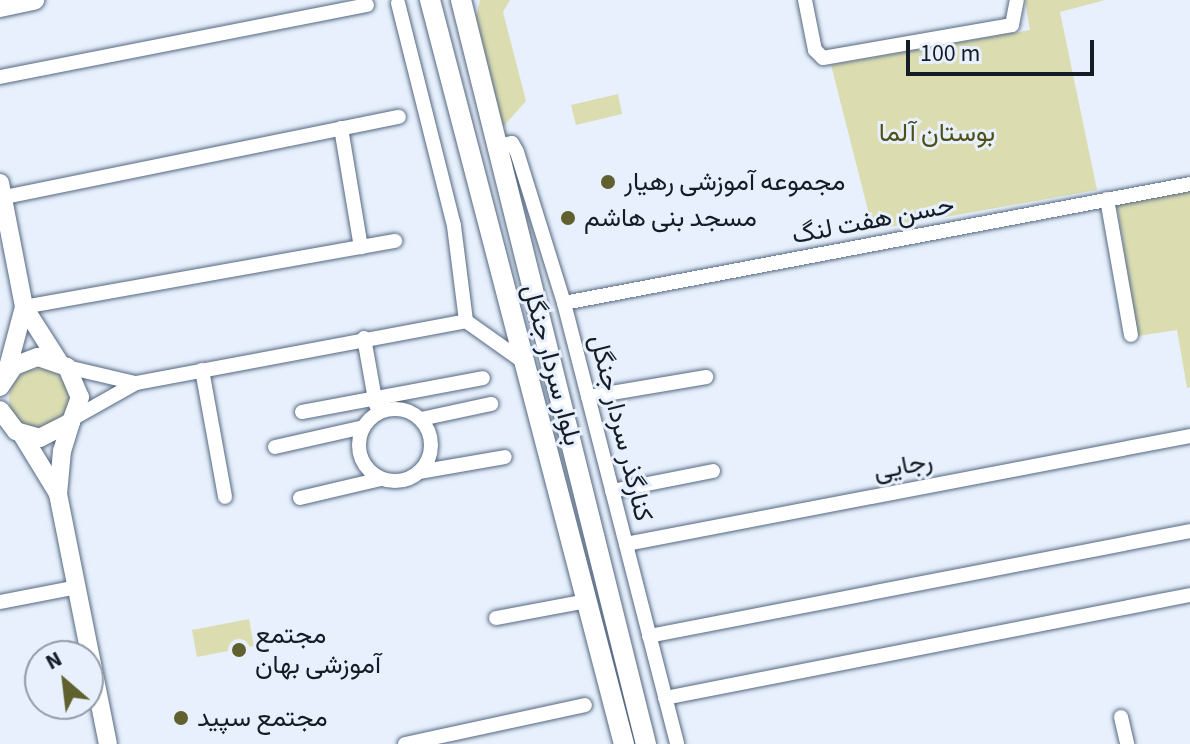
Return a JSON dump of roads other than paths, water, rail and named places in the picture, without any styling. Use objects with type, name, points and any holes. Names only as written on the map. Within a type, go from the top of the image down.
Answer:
[{"type":"main road","points":[[0,7],[34,0]]},
{"type":"main road","name":"بلوار سردار جنگل","points":[[430,0],[624,744]]},
{"type":"main road","name":"بلوار سردار جنگل","points":[[461,0],[646,744]]},
{"type":"main road","points":[[468,25],[473,0]]},
{"type":"street","points":[[805,0],[815,50],[823,58],[1012,25],[1017,0]]},
{"type":"street","points":[[398,3],[454,226],[466,321]]},
{"type":"street","points":[[0,77],[367,5]]},
{"type":"street","points":[[108,744],[58,494],[62,451],[80,397],[63,364],[24,307],[1,193],[399,117]]},
{"type":"street","points":[[341,128],[361,247]]},
{"type":"street","name":"کنارگذر سردار جنگل","points":[[495,146],[512,143],[517,152],[564,303],[677,744]]},
{"type":"street","name":"حسن هفت لنگ","points":[[564,303],[1190,184]]},
{"type":"street","points":[[1107,199],[1131,335]]},
{"type":"street","points":[[24,307],[395,241]]},
{"type":"street","points":[[2,382],[24,307]]},
{"type":"street","points":[[12,431],[53,436],[73,420],[136,383],[466,321],[525,363]]},
{"type":"street","points":[[364,338],[376,406],[364,427],[359,450],[371,472],[381,479]]},
{"type":"street","points":[[2,382],[25,359],[63,364],[136,383]]},
{"type":"street","points":[[202,370],[225,497]]},
{"type":"street","points":[[588,397],[706,377]]},
{"type":"street","points":[[302,412],[376,406],[483,378]]},
{"type":"street","points":[[421,419],[491,404]]},
{"type":"street","points":[[376,406],[400,409],[421,419],[432,440],[419,472]]},
{"type":"street","points":[[0,410],[58,494]]},
{"type":"street","points":[[275,447],[364,427]]},
{"type":"street","name":"رجایی","points":[[626,544],[1190,436]]},
{"type":"street","points":[[300,498],[381,479],[401,481],[419,472],[505,457]]},
{"type":"street","points":[[612,491],[713,471]]},
{"type":"street","points":[[649,636],[1190,531]]},
{"type":"street","points":[[0,602],[77,587]]},
{"type":"street","points":[[665,698],[1190,595]]},
{"type":"street","points":[[496,618],[587,601]]},
{"type":"street","points":[[405,744],[585,705]]},
{"type":"street","points":[[1121,717],[1127,744]]},
{"type":"place","name":"مجموعه آموزشی رهیار","points":[[608,182]]},
{"type":"place","name":"مسجد بنی هاشم","points":[[568,218]]},
{"type":"place","name":"مجتمع آموزشی بهان","points":[[239,650]]},
{"type":"place","name":"مجتمع سپید","points":[[181,718]]},
{"type":"park label","name":"بوستان آلما","points":[[937,133]]}]
